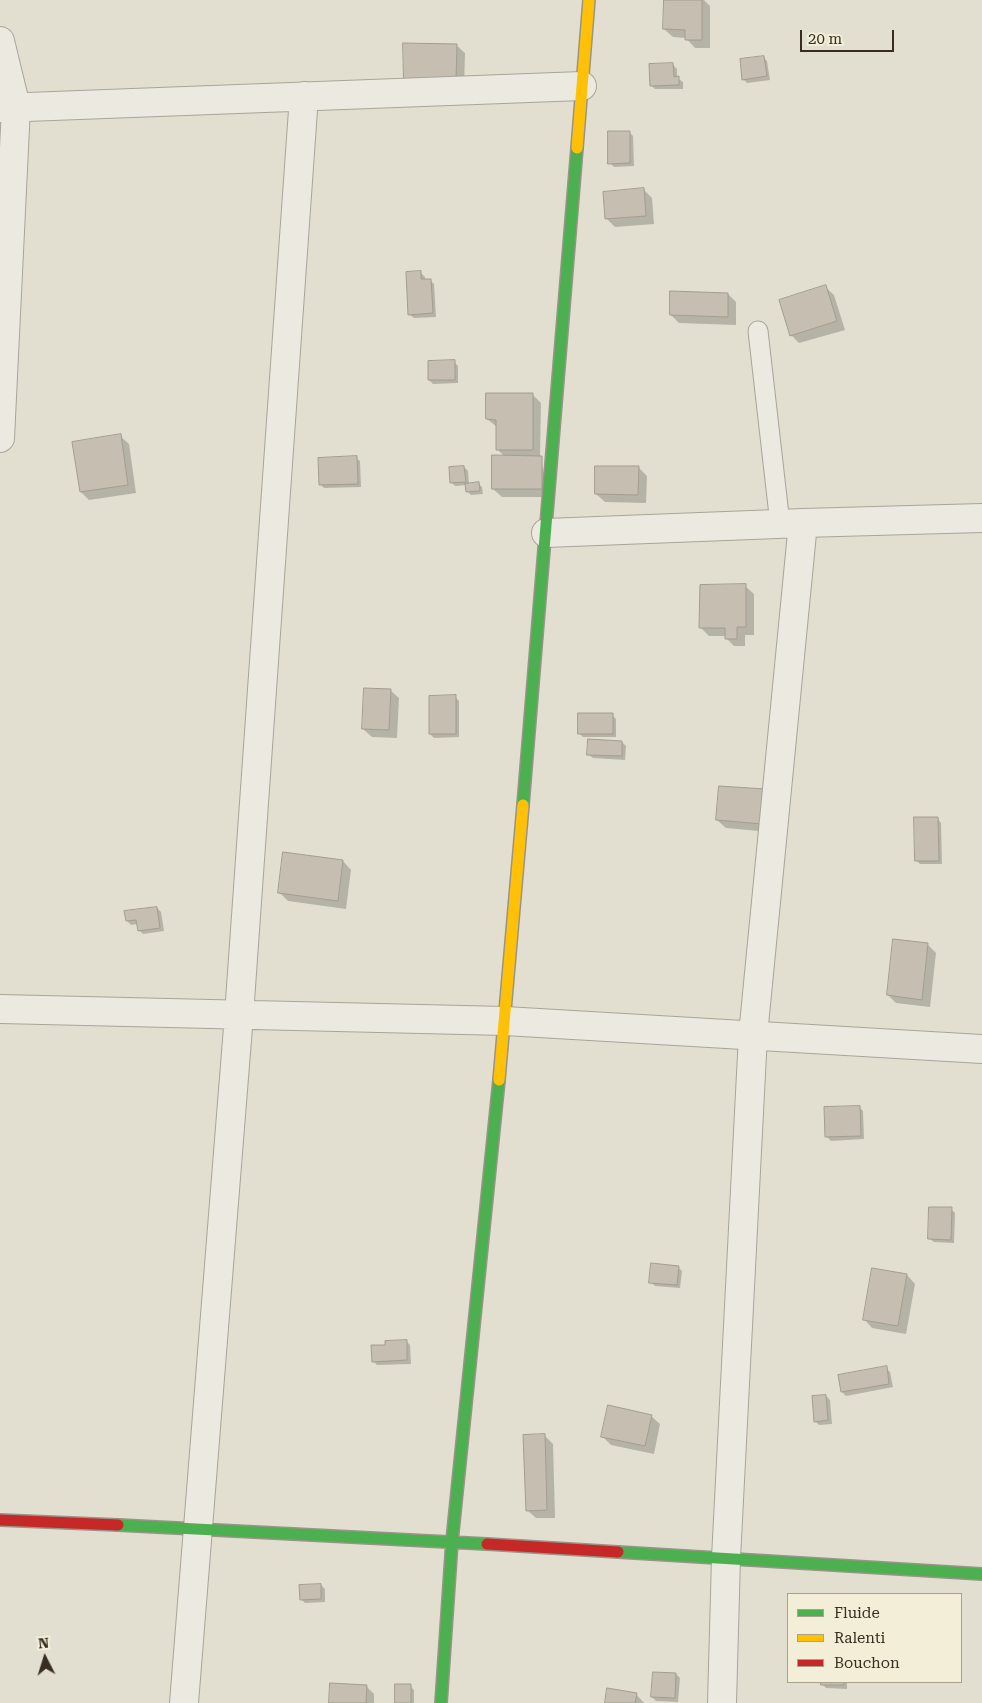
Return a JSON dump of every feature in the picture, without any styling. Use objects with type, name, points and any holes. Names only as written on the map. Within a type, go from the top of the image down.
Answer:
[{"type":"street","points":[[441,1703],[452,1541],[505,1021],[589,0]]},
{"type":"street","points":[[0,41],[8,107],[0,438]]},
{"type":"street","points":[[8,107],[582,86]]},
{"type":"street","points":[[184,1703],[239,1015],[304,96]]},
{"type":"street","points":[[546,533],[792,523],[982,518]]},
{"type":"street","points":[[722,1703],[726,1558],[753,1035],[792,523]]},
{"type":"street","points":[[0,1009],[505,1021],[982,1049]]},
{"type":"street","points":[[0,1520],[452,1541],[982,1574]]},
{"type":"lane","points":[[758,331],[792,523]]},
{"type":"building","points":[[664,0],[702,0],[702,40],[685,40],[685,30],[663,29]]},
{"type":"building","points":[[403,43],[457,44],[456,81],[404,81]]},
{"type":"building","points":[[764,56],[767,76],[742,80],[740,59]]},
{"type":"building","points":[[673,63],[674,77],[679,76],[679,85],[650,86],[649,64]]},
{"type":"building","points":[[608,131],[630,131],[630,163],[608,164]]},
{"type":"building","points":[[644,188],[646,216],[605,219],[603,192]]},
{"type":"building","points":[[421,271],[421,279],[431,279],[433,313],[408,315],[406,272]]},
{"type":"building","points":[[826,285],[837,321],[790,336],[779,300]]},
{"type":"building","points":[[670,291],[728,293],[728,317],[670,315]]},
{"type":"building","points":[[455,360],[455,380],[428,380],[428,361]]},
{"type":"building","points":[[486,393],[533,393],[533,450],[496,450],[496,420],[486,419]]},
{"type":"building","points":[[121,434],[128,485],[80,492],[72,442]]},
{"type":"building","points":[[492,455],[542,456],[542,489],[492,489]]},
{"type":"building","points":[[357,456],[358,484],[319,485],[318,458]]},
{"type":"building","points":[[464,466],[466,482],[450,483],[449,467]]},
{"type":"building","points":[[595,466],[639,466],[638,495],[595,494]]},
{"type":"building","points":[[479,482],[480,491],[466,492],[465,484]]},
{"type":"building","points":[[746,584],[746,627],[737,627],[737,639],[725,639],[725,628],[699,628],[700,585]]},
{"type":"building","points":[[364,688],[391,689],[389,730],[362,729]]},
{"type":"building","points":[[456,695],[456,734],[429,734],[429,696]]},
{"type":"building","points":[[578,713],[613,713],[613,734],[578,734]]},
{"type":"building","points":[[588,739],[622,741],[622,756],[587,755]]},
{"type":"building","points":[[719,786],[765,789],[762,824],[716,820]]},
{"type":"building","points":[[914,817],[938,817],[939,861],[915,861]]},
{"type":"building","points":[[283,852],[343,860],[338,901],[278,893]]},
{"type":"building","points":[[157,907],[160,928],[138,931],[136,920],[126,921],[124,911]]},
{"type":"building","points":[[893,939],[928,943],[922,1000],[887,995]]},
{"type":"building","points":[[860,1106],[861,1136],[825,1137],[824,1107]]},
{"type":"building","points":[[929,1207],[952,1207],[951,1240],[928,1239]]},
{"type":"building","points":[[651,1263],[679,1266],[677,1285],[649,1283]]},
{"type":"building","points":[[872,1268],[907,1274],[898,1326],[863,1320]]},
{"type":"building","points":[[407,1340],[407,1360],[372,1362],[371,1345],[385,1345],[385,1341]]},
{"type":"building","points":[[887,1366],[889,1384],[841,1392],[838,1375]]},
{"type":"building","points":[[826,1395],[828,1420],[814,1422],[812,1396]]},
{"type":"building","points":[[608,1405],[652,1415],[645,1446],[601,1437]]},
{"type":"building","points":[[545,1434],[547,1510],[526,1511],[523,1435]]},
{"type":"building","points":[[321,1584],[321,1599],[300,1600],[299,1585]]},
{"type":"building","points":[[653,1672],[676,1673],[675,1698],[651,1697]]},
{"type":"building","points":[[330,1683],[367,1685],[366,1703],[329,1703]]},
{"type":"building","points":[[821,1683],[844,1683],[844,1685],[821,1685]]},
{"type":"building","points":[[395,1684],[411,1684],[411,1703],[395,1703]]},
{"type":"building","points":[[607,1688],[637,1693],[635,1703],[605,1703]]},
{"type":"traffic: fast","points":[[523,805],[577,148]]},
{"type":"traffic: fast","points":[[441,1703],[452,1541],[499,1080]]},
{"type":"traffic: fast","points":[[118,1525],[487,1544]]},
{"type":"traffic: fast","points":[[618,1552],[982,1574]]},
{"type":"traffic: slow","points":[[577,148],[589,0]]},
{"type":"traffic: slow","points":[[499,1080],[523,805]]},
{"type":"traffic: jam","points":[[0,1520],[118,1525]]},
{"type":"traffic: jam","points":[[487,1544],[618,1552]]}]
